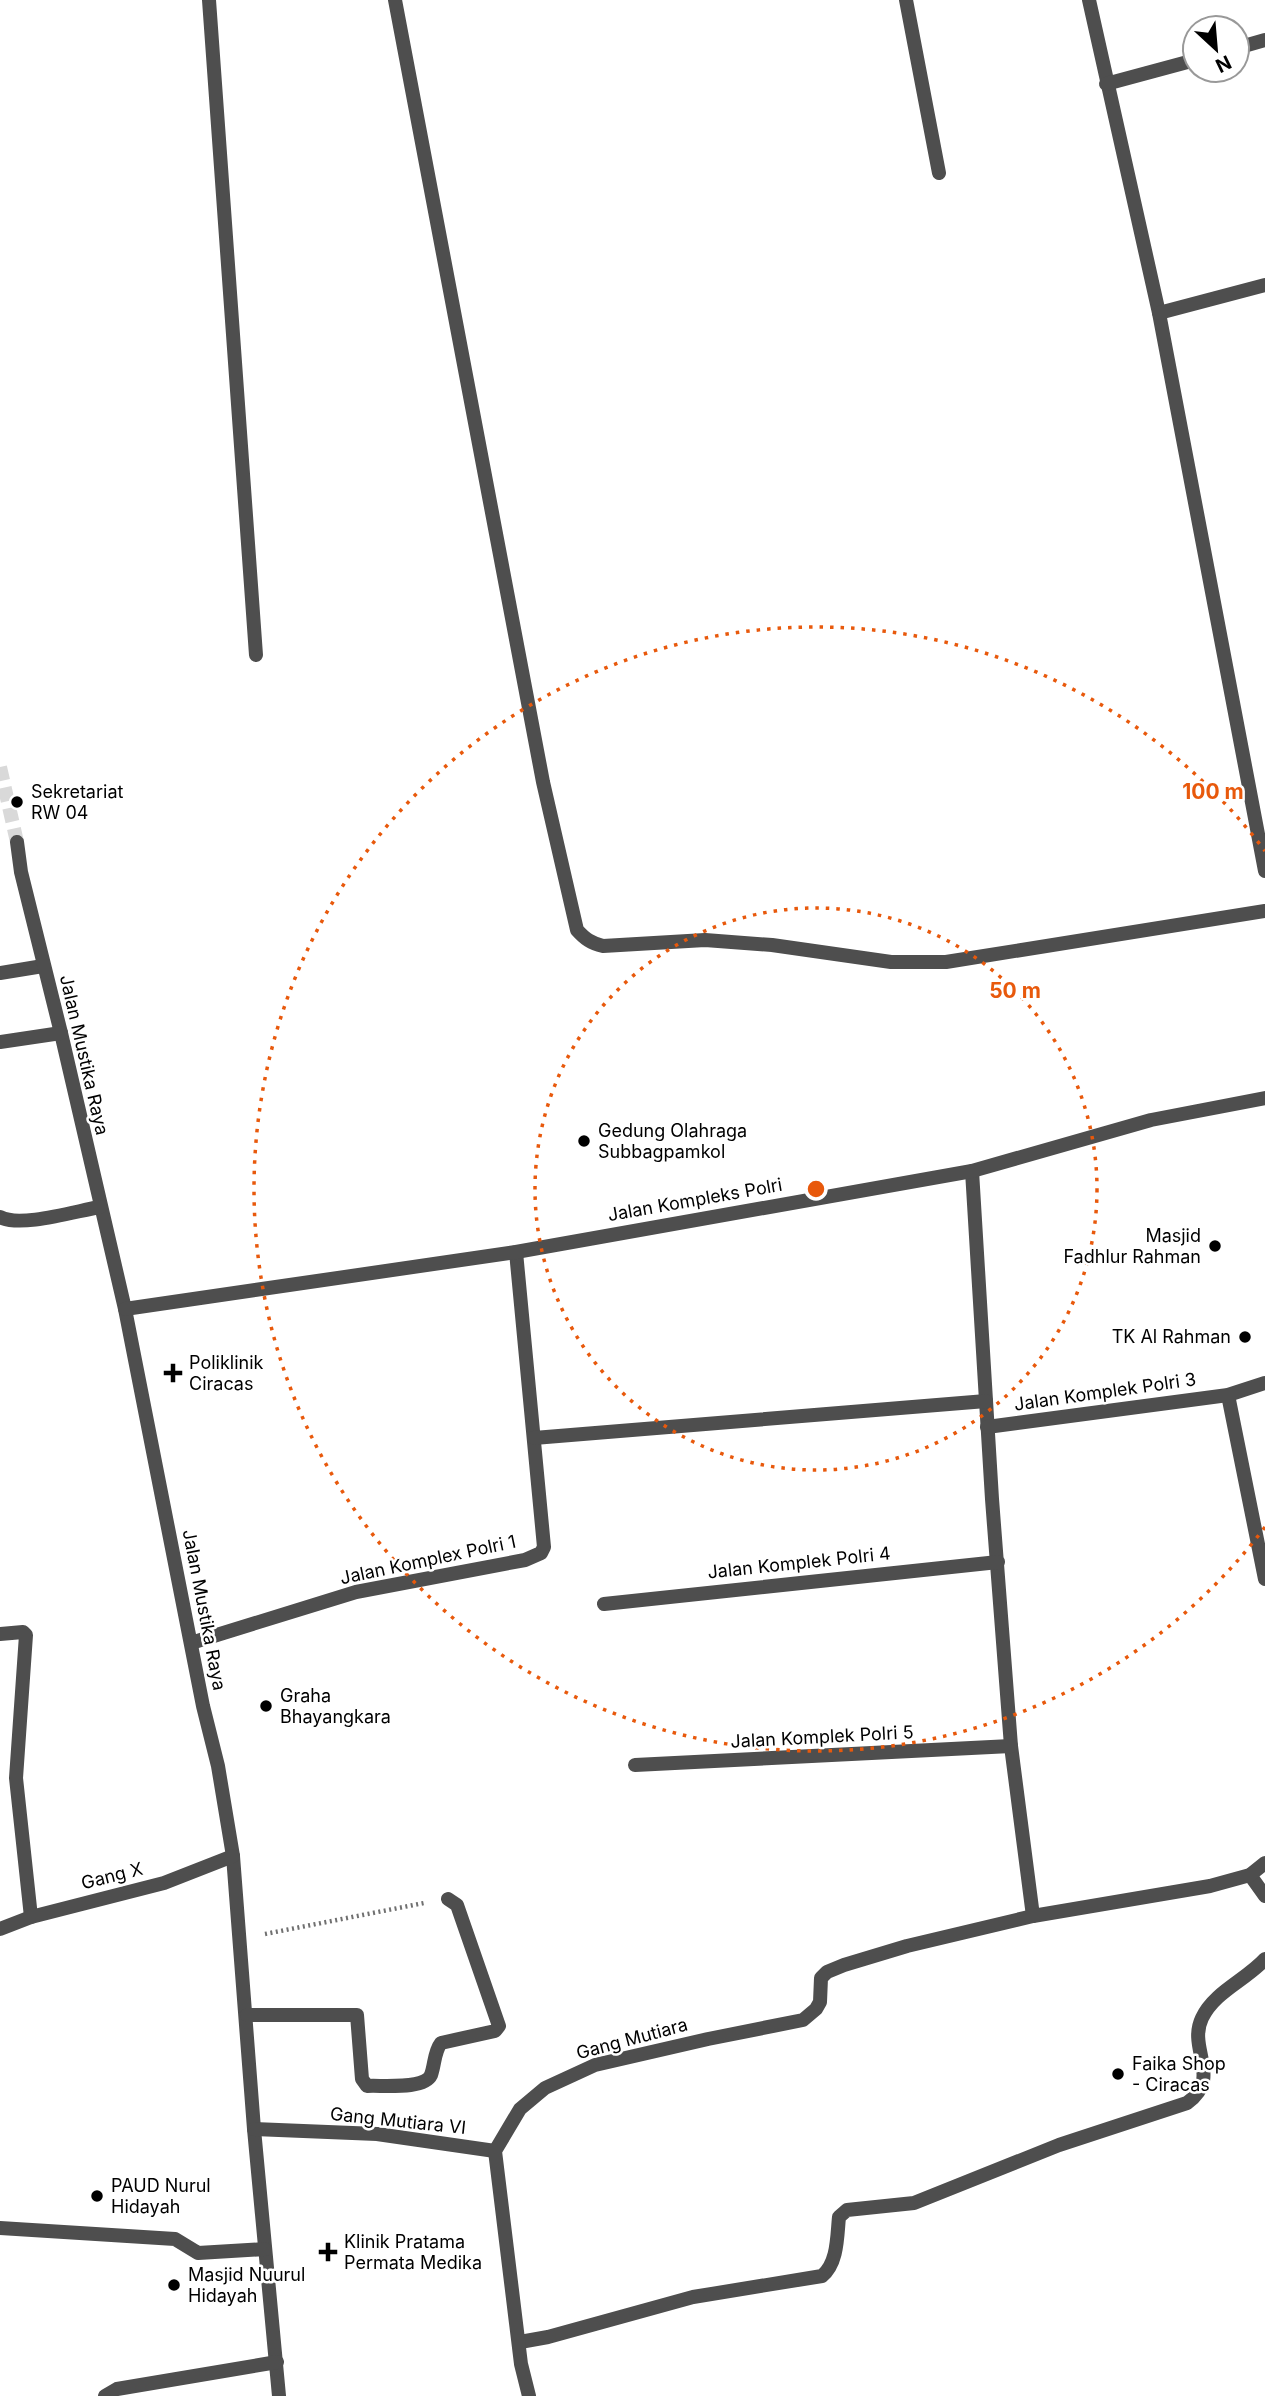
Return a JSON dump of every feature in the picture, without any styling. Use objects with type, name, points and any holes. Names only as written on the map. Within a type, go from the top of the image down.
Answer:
[{"type":"street","points":[[209,0],[256,655]]},
{"type":"street","points":[[395,0],[543,782],[577,930],[583,937],[590,943],[603,946],[705,940],[772,945],[891,962],[946,962],[1265,911]]},
{"type":"street","points":[[906,0],[939,173]]},
{"type":"street","points":[[1089,0],[1159,313],[1265,871]]},
{"type":"street","points":[[1106,84],[1181,64]]},
{"type":"street","points":[[1159,313],[1265,285]]},
{"type":"street","name":"Jalan Mustika Raya","points":[[17,842],[21,872],[125,1309],[218,1766],[233,1856],[254,2129],[279,2396]]},
{"type":"street","points":[[0,973],[43,967]]},
{"type":"street","points":[[0,1042],[61,1033]]},
{"type":"street","name":"Jalan Kompleks Polri","points":[[125,1309],[516,1252],[972,1171],[1151,1120],[1265,1098]]},
{"type":"street","points":[[972,1171],[987,1427],[1012,1746],[1032,1916],[1210,1886],[1250,1875],[1265,1863]]},
{"type":"street","points":[[0,1217],[7,1221],[25,1220],[100,1207]]},
{"type":"street","name":"Jalan Komplex Polri 1","points":[[191,1643],[356,1592],[525,1560],[541,1553],[544,1547],[516,1252]]},
{"type":"street","name":"Jalan Komplek Polri 3","points":[[987,1427],[1228,1395],[1265,1383]]},
{"type":"street","points":[[1228,1395],[1265,1578]]},
{"type":"street","points":[[534,1438],[986,1401]]},
{"type":"street","name":"Jalan Komplek Polri 4","points":[[604,1604],[998,1562]]},
{"type":"street","points":[[0,1634],[23,1632],[26,1635],[16,1778],[31,1917]]},
{"type":"street","name":"Jalan Komplek Polri 5","points":[[635,1765],[1012,1746]]},
{"type":"street","name":"Gang X","points":[[0,1929],[31,1917],[164,1883],[233,1856]]},
{"type":"street","points":[[1250,1875],[1265,1896]]},
{"type":"street","points":[[247,2015],[357,2015],[362,2078],[367,2086],[417,2084],[426,2081],[431,2074],[438,2047],[444,2041],[495,2031],[499,2026],[457,1905],[448,1899]]},
{"type":"street","name":"Gang Mutiara","points":[[495,2151],[520,2109],[545,2088],[595,2065],[803,2020],[820,2002],[821,1978],[827,1972],[907,1946],[1032,1916]]},
{"type":"street","points":[[520,2342],[548,2337],[693,2297],[822,2276],[828,2272],[833,2261],[839,2217],[844,2212],[915,2203],[1059,2145],[1187,2103],[1199,2094],[1203,2083],[1204,2069],[1198,2038],[1201,2020],[1216,2000],[1265,1959]]},
{"type":"street","name":"Gang Mutiara VI","points":[[254,2129],[377,2134],[495,2151]]},
{"type":"street","points":[[495,2151],[521,2364],[529,2396]]},
{"type":"street","points":[[0,2228],[175,2239],[198,2253],[265,2249]]},
{"type":"street","points":[[105,2396],[117,2389],[277,2362]]},
{"type":"path","points":[[240,1939],[448,1899]]},
{"type":"tunnel","points":[[0,767],[17,842]]},
{"type":"place","name":"Sekretariat RW 04","points":[[17,802]]},
{"type":"place","name":"Gedung Olahraga Subbagpamkol","points":[[584,1141]]},
{"type":"place","name":"Masjid Fadhlur Rahman","points":[[1215,1246]]},
{"type":"place","name":"TK Al Rahman","points":[[1245,1337]]},
{"type":"place","name":"Poliklinik Ciracas","points":[[173,1373]]},
{"type":"place","name":"Graha Bhayangkara","points":[[266,1706]]},
{"type":"place","name":"Faika Shop - Ciracas","points":[[1118,2074]]},
{"type":"place","name":"PAUD Nurul Hidayah","points":[[97,2196]]},
{"type":"place","name":"Klinik Pratama Permata Medika","points":[[328,2252]]},
{"type":"place","name":"Masjid Nuurul Hidayah","points":[[174,2285]]}]
